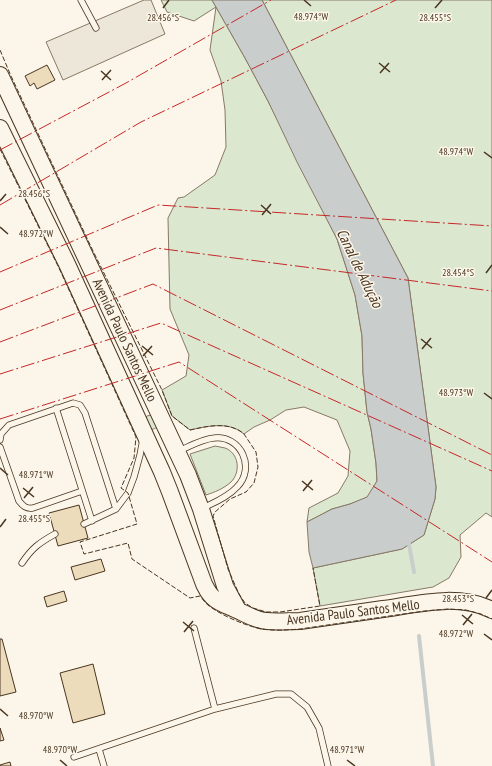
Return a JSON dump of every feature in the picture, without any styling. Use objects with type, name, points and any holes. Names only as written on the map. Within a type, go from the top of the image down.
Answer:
[{"type":"street","name":"Avenida Paulo Santos Mello","points":[[1,79],[178,452],[201,509],[225,586],[238,610]]},
{"type":"street","name":"Avenida Paulo Santos Mello","points":[[0,128],[67,264],[165,478],[208,591],[214,598],[221,603],[249,616],[264,621],[280,622],[448,601],[467,601],[492,610]]},
{"type":"street","points":[[67,264],[85,256]]},
{"type":"street","points":[[141,426],[149,434],[154,434],[162,428],[162,417]]},
{"type":"street","points":[[179,517],[201,509]]},
{"type":"lane","points":[[82,0],[96,28]]},
{"type":"lane","points":[[0,440],[1,434],[9,425],[73,403],[80,405],[86,413],[116,509]]},
{"type":"lane","points":[[56,408],[92,520]]},
{"type":"lane","points":[[84,524],[116,509],[128,493],[140,455],[141,426]]},
{"type":"lane","points":[[178,452],[203,441],[215,438],[228,440],[240,448],[246,463],[244,476],[238,487],[223,498],[201,509]]},
{"type":"lane","points":[[0,447],[22,506],[33,508],[82,491]]},
{"type":"lane","points":[[22,563],[33,548],[55,534]]},
{"type":"lane","points":[[194,628],[215,708]]},
{"type":"lane","points":[[74,757],[215,708],[276,694],[291,694],[307,707],[318,728],[328,766]]},
{"type":"lane","points":[[99,749],[104,766]]},
{"type":"green space","points":[[161,0],[212,0],[216,7],[194,21],[167,12]]},
{"type":"green space","points":[[262,0],[492,0],[492,517],[486,513],[460,535],[461,557],[449,578],[433,587],[320,606],[313,568],[402,549],[424,535],[435,499],[436,487],[408,278]]},
{"type":"green space","points":[[216,7],[268,101],[337,239],[355,295],[362,336],[363,373],[367,412],[376,463],[377,481],[368,497],[332,509],[307,522],[309,508],[338,493],[348,476],[350,451],[337,420],[304,407],[286,410],[244,434],[232,427],[225,426],[211,426],[190,430],[172,416],[162,390],[186,376],[189,355],[170,309],[168,218],[178,198],[184,197],[215,175],[226,147],[225,110],[221,81],[210,50]]},
{"type":"green space","points":[[151,415],[158,426],[155,429],[148,429],[145,419],[147,416]]},
{"type":"green space","points":[[215,446],[230,450],[236,458],[237,468],[231,482],[225,487],[206,495],[190,454]]},
{"type":"shaded area","points":[[144,0],[151,0],[165,34],[63,80],[46,42]]},
{"type":"water","name":"Canal de Adução","points":[[212,0],[262,0],[408,278],[436,487],[435,499],[424,535],[402,549],[313,568],[309,552],[307,522],[332,509],[367,497],[377,481],[376,463],[367,412],[363,373],[362,336],[355,295],[337,239],[297,162],[268,101]]},
{"type":"building","points":[[47,65],[55,80],[37,89],[34,83],[30,86],[25,76]]},
{"type":"building","points":[[79,505],[88,538],[58,546],[49,513]]},
{"type":"building","points":[[101,559],[105,571],[75,580],[71,567]]},
{"type":"building","points":[[64,591],[67,601],[47,607],[44,597]]},
{"type":"building","points":[[0,639],[2,639],[16,692],[0,696]]},
{"type":"building","points":[[93,664],[105,714],[73,723],[60,673]]},
{"type":"building","points":[[0,728],[4,740],[0,741]]},
{"type":"building","points":[[10,762],[11,766],[0,766],[0,765]]},
{"type":"waterway","points":[[408,539],[414,572]]},
{"type":"waterway","points":[[419,636],[433,766]]},
{"type":"fence","points":[[0,50],[93,251],[162,390],[172,416],[190,430],[204,427],[232,427],[244,434],[256,452],[258,467],[254,483],[246,492],[230,499],[215,512],[213,516],[228,569],[239,594],[245,603],[253,608],[266,612],[280,612],[320,606],[313,568]]},
{"type":"fence","points":[[0,149],[59,268],[136,437],[134,458],[121,488],[128,493],[137,524],[80,542],[84,554],[128,543],[132,559],[190,598],[200,596],[213,609],[242,623],[263,629],[300,629],[424,611],[448,609],[466,610],[492,619]]},
{"type":"power","points":[[0,150],[126,83],[271,0]]},
{"type":"power","points":[[0,205],[141,122],[396,0]]},
{"type":"power","points":[[0,272],[158,205],[492,226]]},
{"type":"power","points":[[0,310],[156,248],[492,291]]},
{"type":"power","points":[[0,342],[153,284],[492,455]]},
{"type":"power","points":[[0,374],[161,323],[492,471]]},
{"type":"power","points":[[0,419],[179,362],[492,562]]}]
